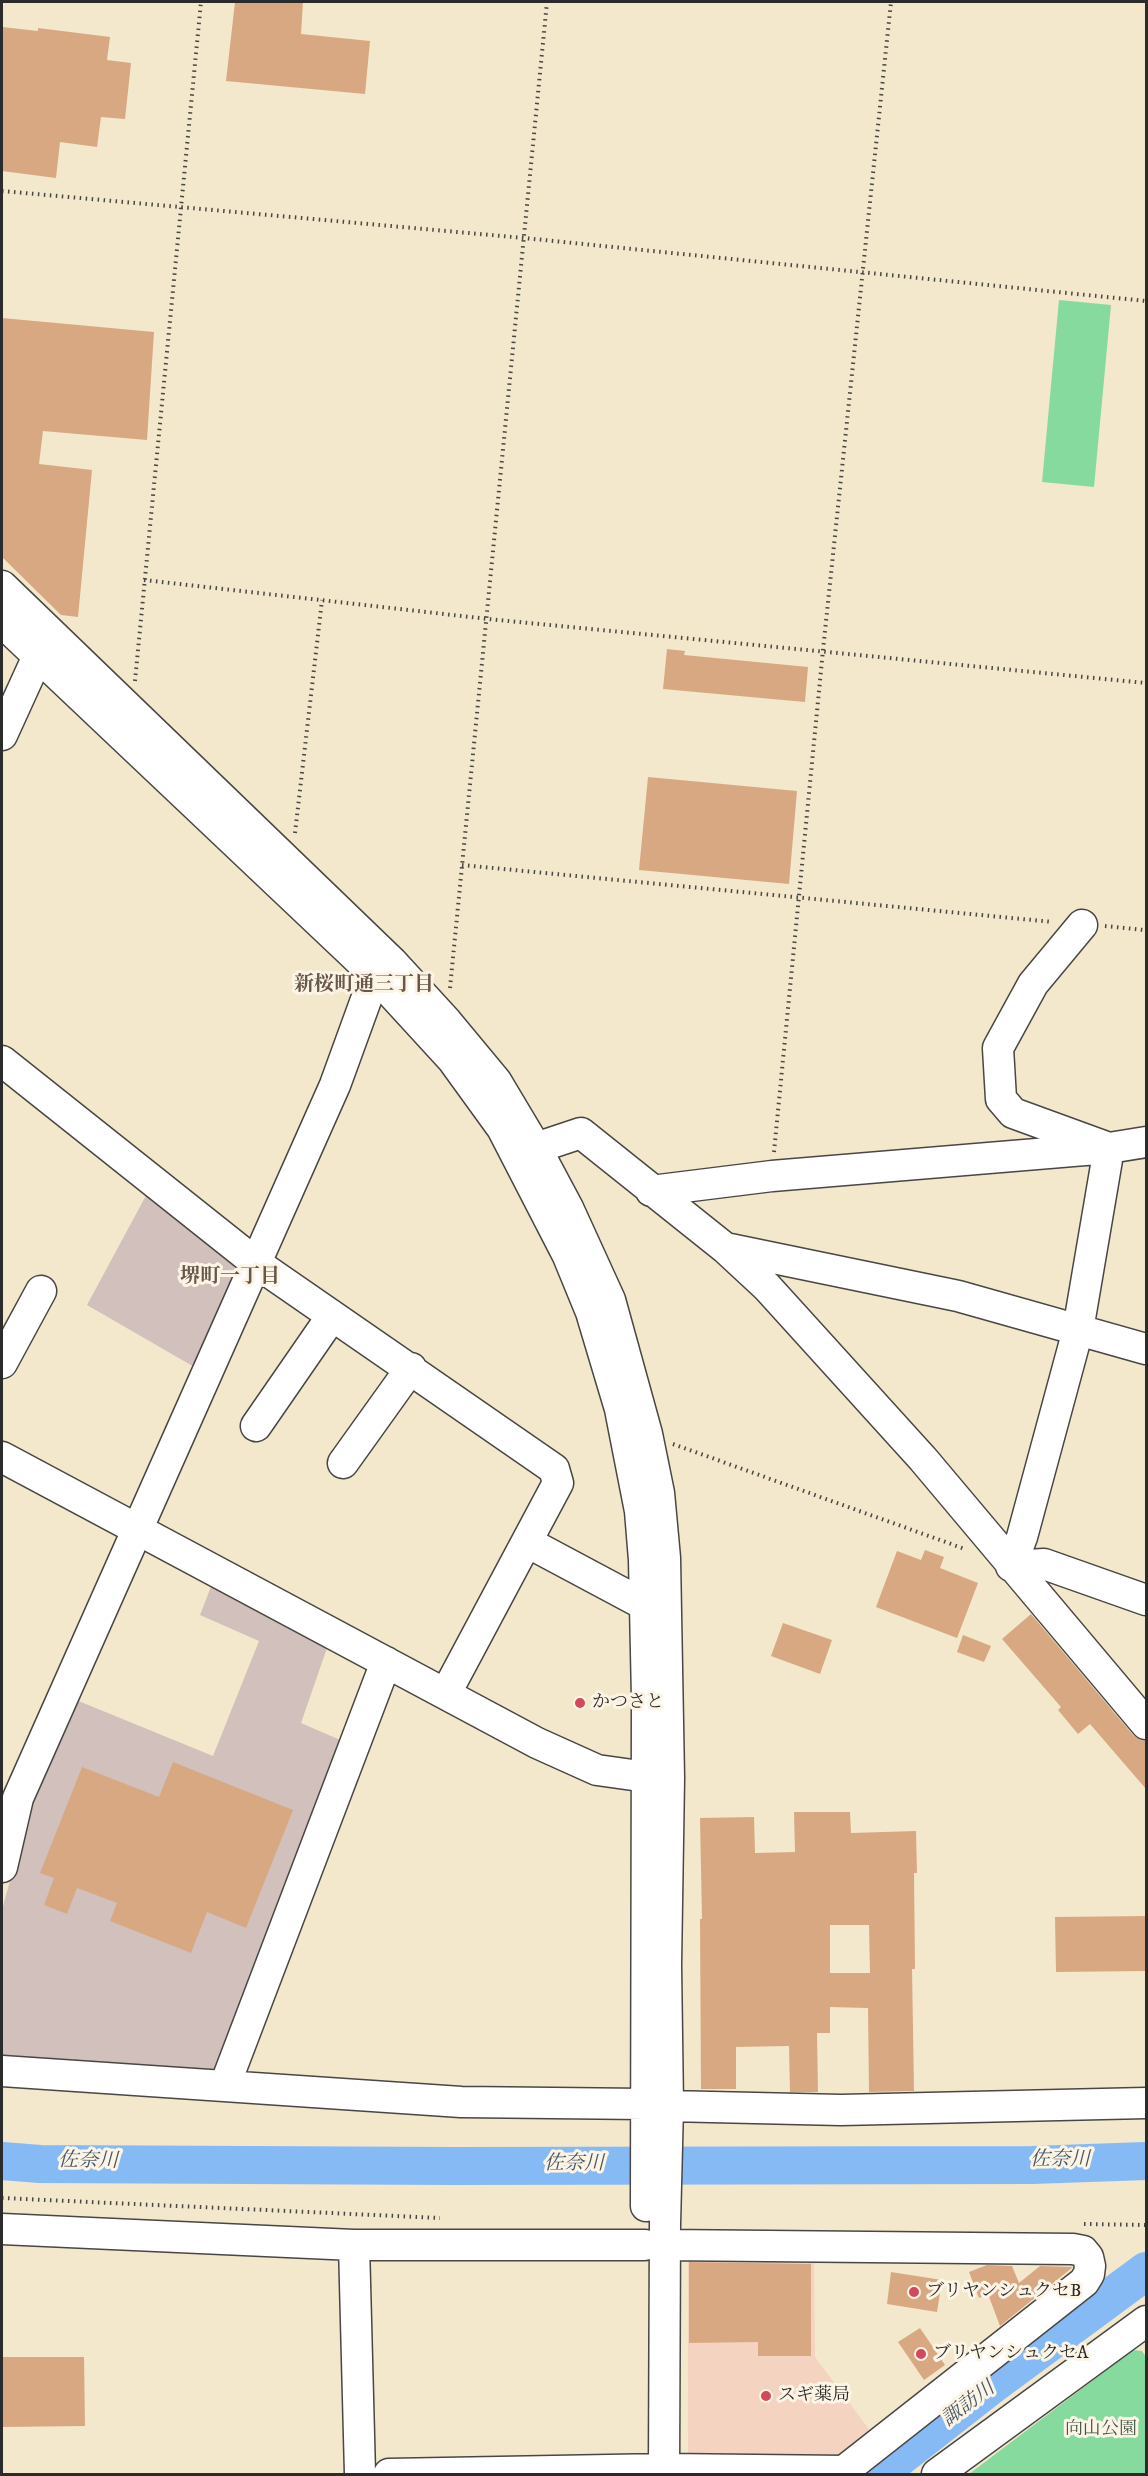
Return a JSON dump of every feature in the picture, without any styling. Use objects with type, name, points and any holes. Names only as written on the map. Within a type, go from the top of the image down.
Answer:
[{"type":"street","points":[[2,586],[392,962],[447,1022],[496,1081],[536,1148],[568,1208],[610,1300],[647,1434],[659,1493],[665,1558],[658,1778]]},
{"type":"street","points":[[2,622],[375,975],[452,1059],[502,1128],[568,1256],[591,1312],[620,1408],[640,1511],[658,1778],[666,1965],[656,2112],[654,2472]]},
{"type":"street","points":[[2,735],[38,656]]},
{"type":"street","points":[[1082,925],[1033,984],[998,1048],[1001,1099],[1013,1113],[1109,1148]]},
{"type":"street","points":[[2,1867],[10,1795],[138,1529],[334,1085],[375,975]]},
{"type":"street","points":[[2,1061],[256,1263],[554,1469],[558,1483],[446,1694]]},
{"type":"street","points":[[536,1148],[581,1133],[725,1248],[767,1287],[856,1382],[923,1459],[1146,1724]]},
{"type":"street","points":[[651,1191],[772,1176],[1109,1148],[1146,1142]]},
{"type":"street","points":[[1011,1566],[1022,1537],[1078,1330],[1109,1148]]},
{"type":"street","points":[[725,1248],[958,1296],[1146,1349]]},
{"type":"street","points":[[2,1363],[41,1291]]},
{"type":"street","points":[[256,1426],[332,1316]]},
{"type":"street","points":[[343,1463],[411,1368]]},
{"type":"street","points":[[2,1457],[537,1743],[597,1770],[658,1778]]},
{"type":"street","points":[[527,1542],[645,1605]]},
{"type":"street","points":[[1011,1566],[1044,1564],[1146,1600]]},
{"type":"street","points":[[225,2085],[386,1662]]},
{"type":"street","points":[[2,2071],[461,2102],[656,2112],[1146,2103]]},
{"type":"street","points":[[2,2229],[354,2246],[655,2234],[1073,2248],[1083,2251],[1090,2266],[1089,2274],[1084,2282],[845,2473],[654,2472],[389,2475]]},
{"type":"street","points":[[354,2246],[360,2475]]},
{"type":"street","points":[[937,2475],[1143,2331]]},
{"type":"path","points":[[132,711],[201,2]]},
{"type":"path","points":[[447,1022],[547,2]]},
{"type":"path","points":[[772,1176],[798,896],[891,2]]},
{"type":"path","points":[[2,191],[524,238],[1146,301]]},
{"type":"path","points":[[144,580],[488,619],[1146,683]]},
{"type":"path","points":[[291,864],[322,600]]},
{"type":"path","points":[[462,865],[1082,925],[1144,930],[1146,928]]},
{"type":"path","points":[[647,1434],[967,1550]]},
{"type":"path","points":[[2,2198],[442,2218]]},
{"type":"shaded area","points":[[149,1190],[239,1269],[196,1368],[87,1305]]},
{"type":"shaded area","points":[[212,1584],[327,1648],[301,1723],[347,1743],[219,2074],[2,2061],[2,1910],[34,1792],[76,1700],[213,1756],[259,1641],[200,1615]]},
{"type":"shaded area","name":"スギ薬局","points":[[688,2254],[814,2256],[815,2357],[874,2436],[843,2461],[688,2459]]},
{"type":"green space","points":[[1059,300],[1111,305],[1094,487],[1042,482]]},
{"type":"green space","name":"向山公園","points":[[1133,2350],[1142,2351],[1146,2357],[1146,2474],[969,2474]]},
{"type":"building","points":[[235,2],[303,2],[301,34],[370,41],[365,94],[226,81]]},
{"type":"building","points":[[2,27],[38,31],[38,28],[110,37],[107,60],[131,63],[125,119],[101,117],[97,147],[60,142],[56,178],[2,171]]},
{"type":"building","points":[[2,318],[154,332],[147,440],[43,431],[39,464],[92,470],[78,617],[61,615],[2,557]]},
{"type":"building","points":[[667,649],[685,651],[684,655],[808,667],[805,702],[663,689]]},
{"type":"building","points":[[648,777],[797,791],[789,884],[639,870]]},
{"type":"building","points":[[925,1550],[944,1557],[940,1568],[978,1583],[957,1638],[876,1607],[897,1551],[921,1560]]},
{"type":"building","points":[[1031,1614],[1133,1735],[1146,1741],[1146,1789],[1090,1724],[1078,1734],[1058,1710],[1061,1707],[1002,1639]]},
{"type":"building","points":[[783,1623],[832,1640],[820,1674],[771,1656]]},
{"type":"building","points":[[963,1635],[991,1646],[984,1662],[957,1652]]},
{"type":"building","points":[[173,1762],[293,1810],[246,1928],[207,1912],[191,1953],[110,1921],[117,1903],[77,1888],[67,1914],[44,1905],[54,1878],[40,1873],[82,1767],[159,1797]]},
{"type":"building","points":[[794,1812],[850,1812],[851,1833],[916,1831],[915,1969],[912,1969],[914,2091],[869,2092],[868,2008],[830,2007],[830,2033],[817,2033],[818,2092],[790,2092],[789,2046],[736,2047],[736,2089],[701,2089],[700,1818],[754,1817],[755,1853],[795,1852]],"holes":[[[830,1925],[869,1925],[870,1973],[830,1973]]]},
{"type":"building","points":[[1146,1916],[1146,1971],[1056,1972],[1055,1917]]},
{"type":"building","points":[[689,2262],[811,2264],[811,2356],[758,2356],[758,2342],[689,2343]]},
{"type":"building","points":[[987,2265],[1012,2266],[1019,2283],[1040,2266],[1073,2267],[1000,2326],[988,2294],[979,2298],[969,2272]]},
{"type":"building","name":"ブリヤンシュクセB","points":[[891,2272],[942,2280],[937,2312],[887,2304]]},
{"type":"building","name":"ブリヤンシュクセA","points":[[920,2328],[945,2365],[924,2380],[898,2342]]},
{"type":"building","points":[[2,2357],[84,2357],[85,2426],[2,2427]]},
{"type":"waterway","name":"佐奈川","points":[[2,2161],[40,2164],[453,2166],[1032,2165],[1146,2161]]},
{"type":"waterway","name":"諏訪川","points":[[878,2474],[989,2387],[1146,2271]]},
{"type":"place","name":"かつさと","points":[[580,1703]]},
{"type":"place","name":"ブリヤンシュクセB","points":[[914,2292]]},
{"type":"place","name":"ブリヤンシュクセA","points":[[921,2354]]},
{"type":"place","name":"スギ薬局","points":[[766,2396]]},
{"type":"district","name":"新桜町通三丁目","points":[[364,986]]},
{"type":"district","name":"堺町一丁目","points":[[230,1278]]}]
